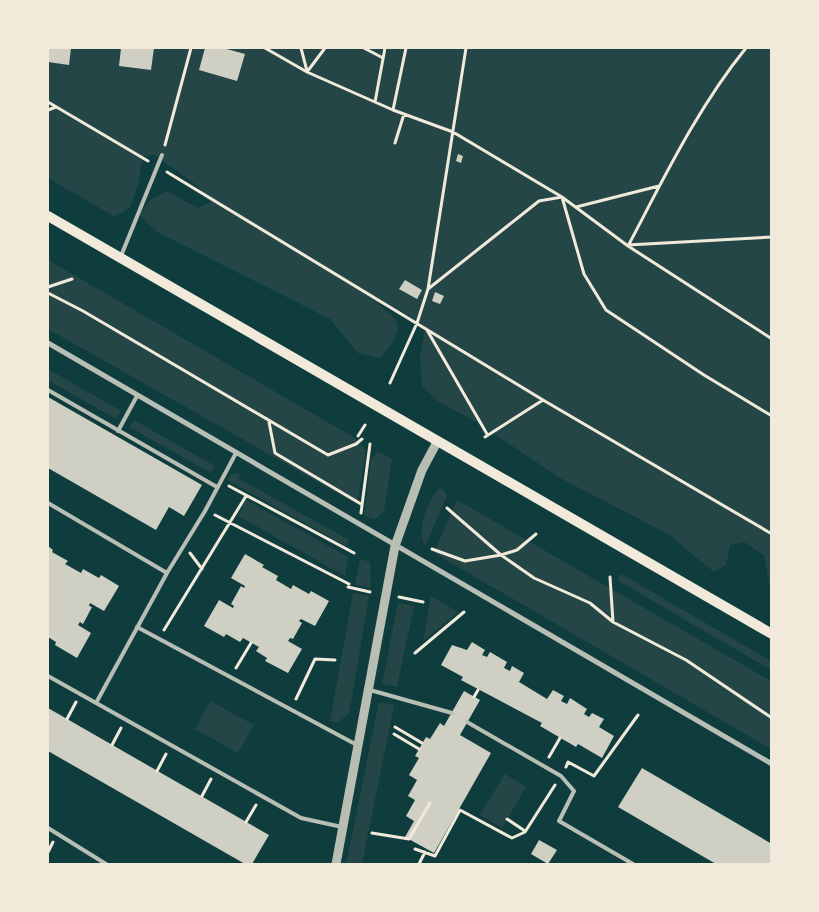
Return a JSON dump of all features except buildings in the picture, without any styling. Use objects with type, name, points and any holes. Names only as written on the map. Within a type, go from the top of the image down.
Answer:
[{"type":"main road","points":[[48,216],[772,634]]},
{"type":"street","points":[[48,342],[137,396],[772,764]]},
{"type":"street","points":[[336,864],[395,546],[422,470],[437,442]]},
{"type":"lane","points":[[120,258],[162,155]]},
{"type":"lane","points":[[48,390],[217,488]]},
{"type":"lane","points":[[118,431],[137,396]]},
{"type":"lane","points":[[96,703],[167,573],[205,511],[236,453]]},
{"type":"lane","points":[[48,503],[167,573]]},
{"type":"lane","points":[[137,627],[358,746]]},
{"type":"lane","points":[[48,676],[300,818],[343,827]]},
{"type":"lane","points":[[369,689],[452,713]]},
{"type":"lane","points":[[467,722],[561,776],[574,790],[559,821],[633,864]]},
{"type":"lane","points":[[48,828],[106,864]]},
{"type":"path","points":[[162,155],[191,48]]},
{"type":"path","points":[[265,48],[307,72],[393,110],[452,132],[562,197],[628,246],[772,339]]},
{"type":"path","points":[[301,48],[307,72]]},
{"type":"path","points":[[307,72],[325,48]]},
{"type":"path","points":[[364,48],[383,58]]},
{"type":"path","points":[[375,102],[385,48]]},
{"type":"path","points":[[393,110],[406,48]]},
{"type":"path","points":[[390,383],[417,323],[428,289],[466,48]]},
{"type":"path","points":[[628,246],[660,185],[728,70],[746,48]]},
{"type":"path","points":[[48,102],[543,400],[772,534]]},
{"type":"path","points":[[48,110],[56,107]]},
{"type":"path","points":[[395,143],[404,114]]},
{"type":"path","points":[[575,207],[660,185]]},
{"type":"path","points":[[428,289],[538,201],[562,197]]},
{"type":"path","points":[[562,197],[584,274],[606,310],[704,375],[772,416]]},
{"type":"path","points":[[628,246],[772,237]]},
{"type":"path","points":[[48,287],[72,279]]},
{"type":"path","points":[[48,293],[83,311],[328,455],[356,444],[362,439]]},
{"type":"path","points":[[426,329],[486,435],[543,400]]},
{"type":"path","points":[[268,421],[275,453],[361,504]]},
{"type":"path","points":[[358,436],[365,425]]},
{"type":"path","points":[[361,513],[370,444]]},
{"type":"path","points":[[221,481],[354,553]]},
{"type":"path","points":[[159,639],[246,496]]},
{"type":"path","points":[[447,508],[501,556],[534,578],[590,603],[613,622],[686,660],[772,718]]},
{"type":"path","points":[[205,511],[230,521],[348,586],[370,592]]},
{"type":"path","points":[[432,549],[465,560],[501,556],[517,550],[536,534]]},
{"type":"path","points":[[184,546],[202,569]]},
{"type":"path","points":[[610,577],[613,622]]},
{"type":"path","points":[[399,598],[423,602]]},
{"type":"path","points":[[415,653],[464,612]]},
{"type":"path","points":[[231,678],[251,643]]},
{"type":"path","points":[[291,709],[314,659],[335,660]]},
{"type":"path","points":[[474,697],[478,690]]},
{"type":"path","points":[[67,719],[80,694]]},
{"type":"path","points":[[415,849],[435,856],[460,810],[512,838],[525,832],[568,762],[594,776],[638,715]]},
{"type":"path","points":[[112,745],[126,720]]},
{"type":"path","points":[[395,727],[422,742]]},
{"type":"path","points":[[394,734],[418,749]]},
{"type":"path","points":[[543,766],[560,738]]},
{"type":"path","points":[[157,770],[171,745]]},
{"type":"path","points":[[202,796],[216,771]]},
{"type":"path","points":[[246,822],[262,796]]},
{"type":"path","points":[[372,833],[409,839],[430,803]]},
{"type":"path","points":[[507,819],[525,832]]},
{"type":"path","points":[[419,864],[425,852]]},
{"type":"shaded area","points":[[48,48],[771,48],[771,594],[764,555],[744,542],[730,545],[726,565],[714,572],[668,534],[560,478],[475,421],[439,402],[422,386],[420,356],[425,331],[408,315],[376,302],[394,318],[398,328],[397,334],[380,358],[358,353],[330,319],[157,232],[139,215],[149,201],[166,191],[198,208],[210,202],[196,185],[155,155],[143,156],[138,185],[130,207],[115,217],[48,178]]},
{"type":"shaded area","points":[[48,260],[355,438],[366,451],[357,504],[48,329]]},
{"type":"shaded area","points":[[48,369],[121,411],[116,419],[48,380]]},
{"type":"shaded area","points":[[134,420],[215,466],[211,473],[129,427]]},
{"type":"shaded area","points":[[378,452],[392,459],[384,511],[375,519],[364,516],[371,459]]},
{"type":"shaded area","points":[[241,473],[238,478],[349,540],[346,546],[227,480],[231,474]]},
{"type":"shaded area","points":[[439,488],[444,490],[447,496],[425,546],[422,524],[430,501]]},
{"type":"shaded area","points":[[246,500],[348,557],[345,576],[238,516]]},
{"type":"shaded area","points":[[457,500],[771,681],[771,749],[434,553]]},
{"type":"shaded area","points":[[360,559],[370,562],[371,588],[355,585]]},
{"type":"shaded area","points":[[621,574],[771,661],[771,670],[617,580]]},
{"type":"shaded area","points":[[353,593],[369,596],[349,714],[337,723],[330,721]]},
{"type":"shaded area","points":[[431,596],[458,612],[423,641]]},
{"type":"shaded area","points":[[398,603],[414,606],[397,687],[382,684]]},
{"type":"shaded area","points":[[210,701],[254,725],[238,753],[195,729]]},
{"type":"shaded area","points":[[379,702],[394,705],[362,864],[346,864]]},
{"type":"shaded area","points":[[505,774],[526,787],[502,828],[480,815]]}]
